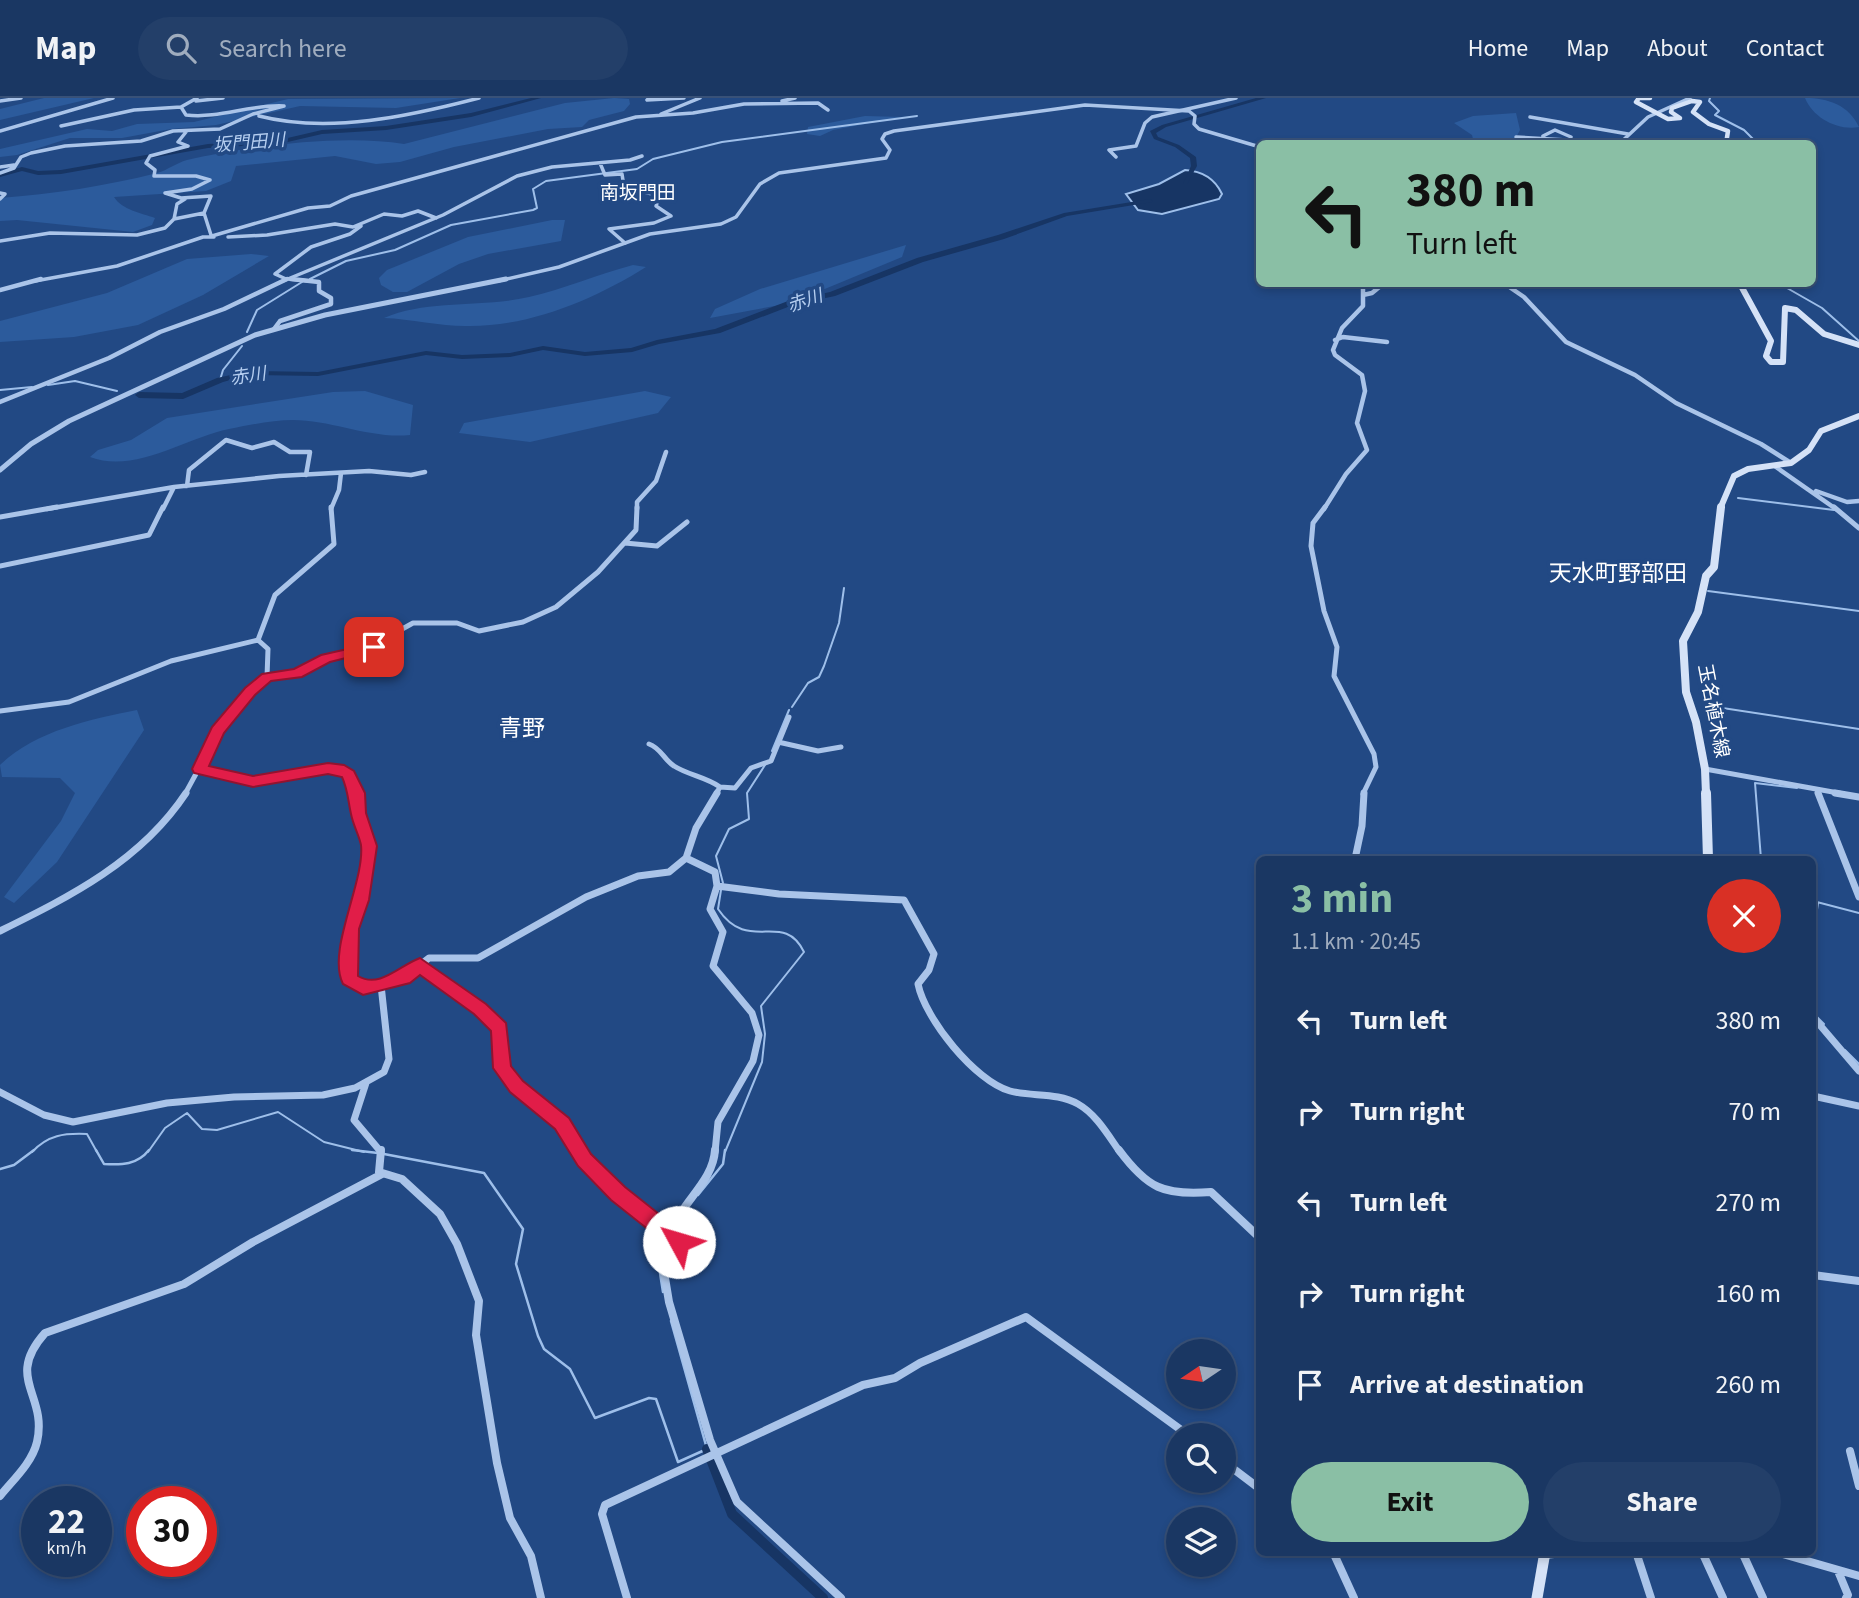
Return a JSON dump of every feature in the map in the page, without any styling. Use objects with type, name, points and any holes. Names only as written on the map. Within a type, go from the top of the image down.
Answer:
[{"type":"main road","points":[[1650,98],[1639,98],[1636,102],[1667,118],[1679,120],[1671,112],[1672,108],[1692,101],[1700,102],[1694,113],[1728,131],[1727,140]]},
{"type":"main road","points":[[1742,287],[1771,341],[1766,356],[1770,362],[1783,362],[1785,308],[1796,310],[1824,334],[1859,345]]},
{"type":"main road","name":"玉名植木線","points":[[1708,856],[1705,769],[1696,722],[1686,692],[1683,641],[1698,612],[1706,576],[1714,567],[1718,513],[1734,475],[1748,469],[1791,463],[1809,450],[1821,431],[1859,416]]},
{"type":"main road","points":[[1537,1598],[1545,1556]]},
{"type":"street","points":[[0,101],[21,98]]},
{"type":"street","points":[[0,131],[113,98]]},
{"type":"street","points":[[61,126],[134,110],[181,107],[196,99],[223,98]]},
{"type":"street","points":[[259,116],[290,124],[345,122],[432,110],[479,98]]},
{"type":"street","points":[[649,98],[647,100],[654,102],[684,98]]},
{"type":"street","points":[[659,115],[700,98]]},
{"type":"street","points":[[773,104],[795,98]]},
{"type":"street","points":[[1116,157],[1110,150],[1136,146],[1145,122],[1152,117],[1236,98]]},
{"type":"street","points":[[1622,140],[1658,111],[1689,98]]},
{"type":"street","points":[[0,290],[50,276],[117,266],[308,208],[330,206],[351,196],[414,181],[464,164],[504,156],[556,137],[636,117],[693,113],[744,104],[818,103],[828,110]]},
{"type":"street","points":[[0,470],[31,444],[69,421],[218,350],[274,328],[559,267],[650,234],[727,222],[740,214],[764,180],[783,172],[882,160],[890,153],[883,137],[894,131],[1089,105],[1182,110],[1194,114],[1194,124],[1199,129],[1256,146]]},
{"type":"street","points":[[0,173],[16,165],[24,155],[65,146],[141,141],[171,131],[220,129],[253,114],[285,106],[252,108],[208,118],[186,115],[181,107]]},
{"type":"street","points":[[1530,117],[1628,134]]},
{"type":"street","points":[[1,241],[50,233],[137,235],[159,230],[174,219],[204,213],[212,202],[211,196],[187,198],[164,193],[192,189],[210,180],[153,176],[155,170],[146,163],[147,158],[188,146],[178,143],[186,132]]},
{"type":"street","points":[[1516,137],[1542,136],[1587,140]]},
{"type":"street","points":[[0,402],[436,218],[517,176],[552,167],[631,160],[642,156]]},
{"type":"street","points":[[600,163],[604,174],[622,174],[624,187],[656,195],[659,198],[656,206],[671,216],[654,223],[609,229],[625,243]]},
{"type":"street","points":[[0,167],[16,165]]},
{"type":"street","points":[[0,193],[5,196],[0,199]]},
{"type":"street","points":[[174,219],[177,204],[187,198]]},
{"type":"street","points":[[211,236],[261,236],[289,229],[361,224],[392,212],[402,216],[418,211],[436,218]]},
{"type":"street","points":[[204,213],[211,236]]},
{"type":"street","points":[[274,328],[280,321],[331,304],[331,298],[319,291],[319,282],[287,279],[276,277],[275,274],[300,258],[310,247],[355,232],[361,224]]},
{"type":"street","points":[[1356,856],[1362,826],[1363,794],[1376,767],[1374,754],[1334,676],[1337,647],[1324,611],[1311,546],[1313,523],[1337,492],[1346,474],[1367,450],[1357,423],[1365,391],[1362,375],[1334,354],[1335,340],[1342,328],[1363,306],[1363,287]]},
{"type":"street","points":[[1363,295],[1373,293],[1380,287]]},
{"type":"street","points":[[1509,287],[1524,297],[1566,342],[1635,375],[1676,403],[1761,444],[1791,463]]},
{"type":"street","points":[[1335,340],[1343,337],[1387,342]]},
{"type":"street","points":[[187,486],[189,470],[201,462],[203,455],[226,440],[248,447],[274,442],[278,448],[293,453],[310,452],[306,475]]},
{"type":"street","points":[[0,931],[50,908],[113,867],[174,810],[200,769],[217,731],[250,692],[267,677],[297,674],[326,658],[374,647],[412,623],[435,620],[457,623],[480,631],[523,622],[556,607],[598,572],[638,527],[637,502],[656,481],[666,452]]},
{"type":"street","points":[[1776,467],[1814,491],[1859,528]]},
{"type":"street","points":[[0,517],[174,487],[306,475],[425,472]]},
{"type":"street","points":[[258,640],[275,595],[334,544],[331,507],[339,490],[341,473]]},
{"type":"street","points":[[0,566],[149,534],[174,487]]},
{"type":"street","points":[[1814,491],[1847,502],[1859,501]]},
{"type":"street","points":[[625,544],[657,546],[687,522]]},
{"type":"street","points":[[258,640],[268,649],[267,677]]},
{"type":"street","points":[[0,711],[69,702],[171,661],[258,640]]},
{"type":"street","points":[[649,744],[655,746],[674,766],[706,777],[720,787],[735,788],[751,768],[766,763],[789,717]]},
{"type":"street","points":[[778,742],[811,751],[833,752],[841,747]]},
{"type":"street","points":[[200,769],[253,782],[328,768],[344,770],[349,774],[357,793],[358,813],[369,846],[361,900],[351,929],[349,979],[363,988],[404,978],[434,957],[478,958],[586,897],[638,876],[668,872],[686,858],[696,828],[720,787]]},
{"type":"street","points":[[1705,769],[1859,797]]},
{"type":"street","points":[[1817,790],[1859,897]]},
{"type":"street","points":[[686,858],[715,872],[717,886],[710,909],[723,927],[723,933],[714,955],[713,967],[751,1011],[758,1031],[758,1044],[744,1081],[724,1105],[717,1122],[714,1164],[710,1173],[679,1208],[675,1232],[679,1242],[666,1263],[664,1272],[669,1302],[710,1440],[740,1507],[841,1598]]},
{"type":"street","points":[[717,886],[779,894],[904,900],[934,954],[929,970],[918,984],[919,997],[941,1031],[986,1076],[1004,1089],[1058,1095],[1076,1102],[1089,1111],[1137,1172],[1171,1193],[1211,1192],[1256,1234]]},
{"type":"street","points":[[420,965],[480,1009],[499,1028],[502,1068],[516,1087],[562,1124],[584,1160],[618,1194],[657,1224],[675,1232]]},
{"type":"street","points":[[0,1092],[45,1116],[74,1122],[168,1103],[254,1096],[314,1097],[366,1083],[384,1072],[388,1059],[381,985]]},
{"type":"street","points":[[1816,1021],[1859,1071]]},
{"type":"street","points":[[366,1083],[354,1120],[381,1152],[379,1168],[382,1174]]},
{"type":"street","points":[[1816,1097],[1859,1107]]},
{"type":"street","points":[[0,1496],[30,1458],[37,1442],[39,1418],[23,1369],[25,1358],[39,1338],[184,1284],[253,1242],[382,1174],[402,1179],[440,1213],[457,1244],[479,1301],[476,1335],[497,1464],[510,1518],[531,1556],[541,1598]]},
{"type":"street","points":[[1816,1275],[1859,1281]]},
{"type":"street","points":[[627,1598],[603,1514],[605,1505],[863,1385],[895,1378],[920,1363],[1026,1317],[1172,1423]]},
{"type":"street","points":[[1859,1454],[1850,1451],[1859,1486]]},
{"type":"street","points":[[1236,1471],[1256,1486]]},
{"type":"street","points":[[1335,1556],[1354,1598]]},
{"type":"street","points":[[1637,1556],[1651,1598]]},
{"type":"street","points":[[1704,1556],[1723,1598]]},
{"type":"street","points":[[1744,1556],[1763,1598]]},
{"type":"street","points":[[1789,1556],[1859,1576]]},
{"type":"street","points":[[1838,1571],[1848,1595],[1846,1598]]},
{"type":"shaded area","points":[[44,98],[94,98],[0,120],[0,109]]},
{"type":"shaded area","points":[[460,98],[396,108],[300,106],[216,125],[171,129],[122,138],[70,138],[17,155],[0,157],[0,149],[87,129],[112,131],[137,124],[194,122],[288,99]]},
{"type":"shaded area","points":[[1805,98],[1822,99],[1837,104],[1850,113],[1859,127],[1843,127],[1827,121],[1814,112]]},
{"type":"shaded area","points":[[629,99],[630,104],[624,111],[589,120],[582,127],[548,129],[454,147],[400,162],[376,164],[335,156],[236,166],[231,181],[206,191],[114,197],[127,208],[155,218],[152,225],[133,232],[17,220],[0,221],[0,198],[60,192],[118,182],[157,173],[183,161],[211,155],[266,146],[324,141],[404,144],[565,103]]},
{"type":"shaded area","points":[[1516,113],[1520,130],[1515,140],[1473,140],[1472,135],[1454,123],[1473,116]]},
{"type":"shaded area","points":[[865,116],[902,117],[833,130],[820,136],[807,134],[808,127]]},
{"type":"shaded area","points":[[1185,170],[1197,172],[1212,180],[1222,194],[1219,199],[1162,214],[1138,210],[1126,194],[1159,184]]},
{"type":"shaded area","points":[[552,220],[565,220],[561,241],[488,254],[459,264],[407,292],[393,292],[381,285],[379,278],[387,270],[468,237]]},
{"type":"shaded area","points":[[906,245],[902,257],[791,303],[710,318],[715,309],[760,289]]},
{"type":"shaded area","points":[[251,254],[269,256],[203,295],[138,325],[74,337],[0,342],[0,321],[107,293],[187,259]]},
{"type":"shaded area","points":[[633,265],[646,267],[584,300],[516,321],[460,326],[384,318],[418,308],[529,297]]},
{"type":"shaded area","points":[[365,391],[413,405],[410,435],[395,436],[322,423],[285,420],[212,433],[142,458],[107,461],[90,457],[98,450],[131,440],[167,418],[333,392]]},
{"type":"shaded area","points":[[645,391],[671,397],[658,413],[530,442],[459,433],[464,423]]},
{"type":"shaded area","points":[[137,710],[144,730],[57,862],[14,903],[4,897],[61,821],[75,793],[60,778],[2,777],[0,765],[30,743],[64,728]]},
{"type":"waterway","name":"坂門田川","points":[[0,175],[22,169],[38,173],[61,172],[208,146],[279,142],[322,132],[386,128],[471,115],[538,98]]},
{"type":"waterway","name":"赤川","points":[[1185,183],[1194,166],[1193,157],[1177,146],[1156,138],[1152,132],[1164,126],[1263,98]]},
{"type":"waterway","points":[[1710,98],[1709,101],[1719,111],[1715,115],[1744,130],[1754,140]]},
{"type":"waterway","points":[[310,279],[346,261],[395,250],[451,225],[533,210],[537,208],[533,189],[546,181],[637,169],[653,159],[722,142],[917,116]]},
{"type":"waterway","name":"赤川","points":[[139,395],[183,396],[220,380],[249,373],[318,374],[426,353],[462,357],[510,355],[543,348],[585,354],[632,350],[657,342],[717,331],[791,303],[832,294],[920,260],[1001,237],[1066,214],[1150,201]]},
{"type":"waterway","points":[[247,332],[257,310],[302,282]]},
{"type":"waterway","points":[[1785,287],[1822,308],[1859,341]]},
{"type":"waterway","points":[[220,380],[223,370],[242,346]]},
{"type":"waterway","points":[[48,385],[75,381],[117,391]]},
{"type":"waterway","points":[[0,390],[32,387]]},
{"type":"waterway","points":[[1738,498],[1834,510]]},
{"type":"waterway","points":[[792,707],[808,683],[819,677],[824,666],[839,623],[844,588]]},
{"type":"waterway","points":[[1708,591],[1859,611]]},
{"type":"waterway","points":[[1716,707],[1859,729]]},
{"type":"waterway","points":[[772,751],[789,710]]},
{"type":"waterway","points":[[723,883],[716,856],[729,829],[749,819],[747,793],[765,765]]},
{"type":"waterway","points":[[1761,856],[1755,783],[1797,788]]},
{"type":"waterway","points":[[721,890],[718,909],[730,922],[742,929],[786,934],[796,940],[804,952],[761,1006],[765,1034],[762,1062],[725,1152]]},
{"type":"waterway","points":[[1816,902],[1859,913]]},
{"type":"waterway","points":[[1816,916],[1818,903]]},
{"type":"waterway","points":[[1816,1016],[1824,1024]]},
{"type":"waterway","points":[[1845,1050],[1859,1064]]},
{"type":"waterway","points":[[148,1152],[165,1128],[187,1113],[202,1129],[217,1130],[278,1112],[324,1142],[359,1151]]},
{"type":"waterway","points":[[34,1150],[50,1139],[87,1134],[97,1152]]},
{"type":"waterway","points":[[0,1169],[14,1165],[34,1150]]},
{"type":"waterway","points":[[96,1150],[104,1164],[129,1163],[149,1150]]},
{"type":"waterway","points":[[352,1150],[359,1151]]},
{"type":"waterway","points":[[698,1195],[723,1164],[725,1150]]},
{"type":"waterway","points":[[359,1151],[378,1153]]},
{"type":"waterway","points":[[359,1151],[364,1152]]},
{"type":"waterway","points":[[384,1154],[484,1173],[523,1229],[516,1264],[544,1349],[570,1369],[595,1418],[649,1398],[656,1399],[678,1462],[707,1449],[671,1321]]},
{"type":"waterway","points":[[663,1292],[660,1273],[674,1238]]},
{"type":"waterway","points":[[707,1449],[732,1514],[823,1598]]},
{"type":"district","name":"南坂門田","points":[[638,193]]},
{"type":"district","name":"天水町野部田","points":[[1618,573]]},
{"type":"district","name":"青野","points":[[522,728]]},
{"type":"route","points":[[374,647],[326,658],[297,674],[267,677],[250,692],[217,731],[212,748],[200,769],[253,782],[328,768],[344,770],[349,774],[357,793],[360,822],[369,846],[361,900],[351,929],[349,979],[363,988],[381,985],[410,975],[420,965],[480,1009],[499,1028],[502,1068],[516,1087],[551,1112],[562,1124],[584,1160],[618,1194],[657,1224],[678,1235],[679,1242]]}]
